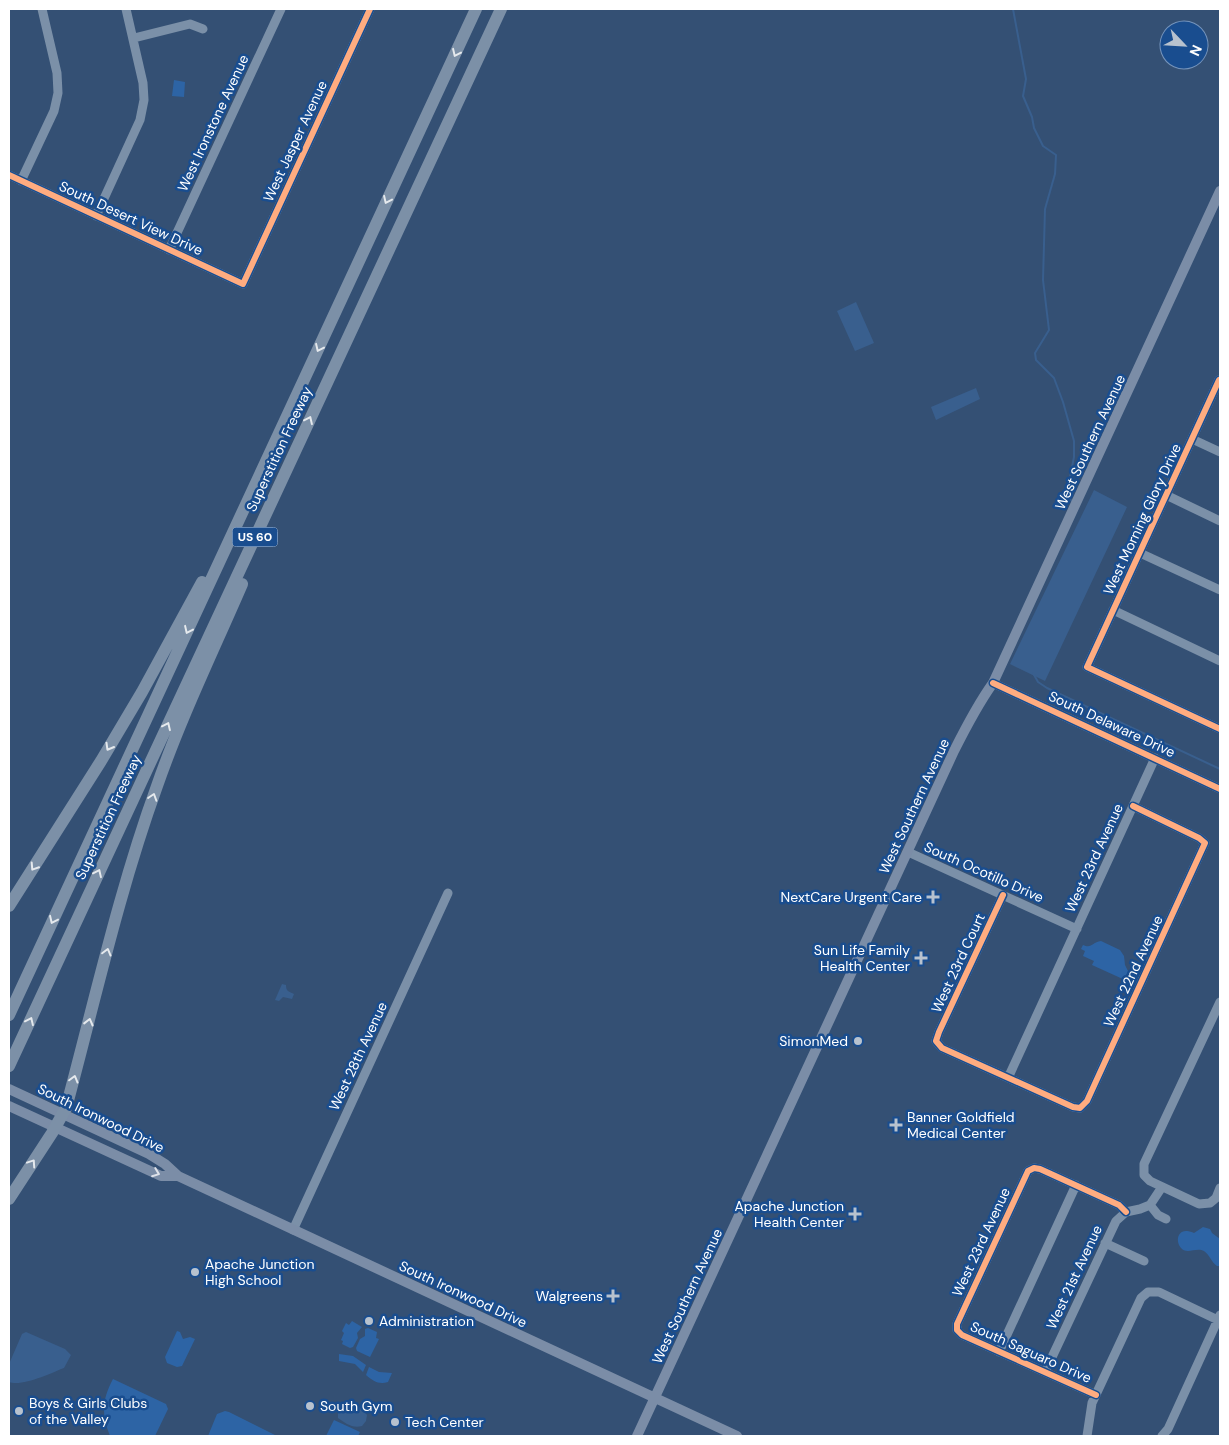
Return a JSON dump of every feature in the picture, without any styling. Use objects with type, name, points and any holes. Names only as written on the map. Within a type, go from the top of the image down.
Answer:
[{"type":"highway","name":"Superstition Freeway","points":[[9,1015],[476,9]]},
{"type":"highway","name":"Superstition Freeway","points":[[9,1066],[501,9]]},
{"type":"highway","points":[[9,1199],[66,1108],[119,906],[157,786],[182,722],[268,526],[298,444]]},
{"type":"highway","points":[[9,906],[142,692],[245,506]]},
{"type":"main road","name":"West Southern Avenue","points":[[637,1436],[966,726],[993,683],[1220,191]]},
{"type":"main road","name":"South Ironwood Drive","points":[[9,1089],[149,1154],[165,1164],[178,1176],[737,1436]]},
{"type":"main road","name":"South Ironwood Drive","points":[[9,1106],[161,1176],[178,1176]]},
{"type":"street","points":[[21,181],[54,111],[58,92],[57,73],[42,9]]},
{"type":"street","points":[[96,216],[140,120],[144,100],[144,83],[126,9]]},
{"type":"street","name":"West Ironstone Avenue","points":[[169,250],[281,9]]},
{"type":"street","name":"West Jasper Avenue","points":[[243,284],[370,9]]},
{"type":"street","points":[[134,38],[190,24],[203,29]]},
{"type":"street","name":"South Desert View Drive","points":[[9,175],[243,284]]},
{"type":"street","name":"West Morning Glory Drive","points":[[1220,381],[1087,667],[1220,730]]},
{"type":"street","points":[[1192,439],[1220,452]]},
{"type":"street","points":[[1166,495],[1220,521]]},
{"type":"street","points":[[1140,553],[1220,590]]},
{"type":"street","points":[[1114,610],[1220,661]]},
{"type":"street","name":"South Delaware Drive","points":[[993,683],[1220,789]]},
{"type":"street","name":"West 23rd Avenue","points":[[1008,1078],[1155,758]]},
{"type":"street","name":"West 22nd Avenue","points":[[1008,1078],[1072,1108],[1080,1108],[1087,1101],[1206,844],[1199,838],[1133,806]]},
{"type":"street","name":"South Ocotillo Drive","points":[[908,852],[1077,929]]},
{"type":"street","name":"West 28th Avenue","points":[[293,1230],[448,893]]},
{"type":"street","name":"West 23rd Court","points":[[1003,895],[936,1041],[942,1048],[1008,1078]]},
{"type":"street","points":[[1220,1002],[1144,1164],[1144,1175],[1150,1181],[1199,1204],[1210,1204],[1216,1198],[1220,1188]]},
{"type":"street","name":"West 23rd Avenue","points":[[957,1330],[957,1324],[1028,1171],[1034,1168],[1040,1169],[1076,1185]]},
{"type":"street","points":[[999,1352],[1076,1185],[1119,1206],[1126,1212],[1150,1205],[1162,1187]]},
{"type":"street","points":[[1150,1205],[1158,1216],[1166,1219]]},
{"type":"street","name":"West 21st Avenue","points":[[1045,1372],[1116,1220],[1126,1212]]},
{"type":"street","points":[[1105,1243],[1144,1261]]},
{"type":"street","points":[[1087,1436],[1092,1403],[1141,1298],[1148,1292],[1159,1292],[1220,1319],[1168,1428],[1162,1436]]},
{"type":"street","name":"South Saguaro Drive","points":[[957,1330],[962,1335],[1096,1395]]},
{"type":"shaded area","points":[[174,80],[185,82],[184,97],[172,96]]},
{"type":"shaded area","points":[[856,302],[874,343],[855,351],[837,311]]},
{"type":"shaded area","points":[[976,388],[980,399],[936,420],[931,407]]},
{"type":"shaded area","points":[[1094,490],[1127,507],[1045,681],[1010,664]]},
{"type":"shaded area","points":[[1101,941],[1120,950],[1130,975],[1129,980],[1125,980],[1092,965],[1094,961],[1083,956],[1085,951],[1081,949],[1083,945],[1090,946]]},
{"type":"shaded area","points":[[282,984],[286,985],[286,989],[294,994],[292,999],[283,997],[279,1001],[275,1000]]},
{"type":"shaded area","points":[[1203,1227],[1210,1229],[1220,1239],[1220,1266],[1217,1266],[1204,1251],[1184,1250],[1178,1244],[1178,1237],[1181,1233],[1187,1231],[1194,1233]]},
{"type":"shaded area","points":[[352,1321],[362,1327],[357,1333],[358,1338],[353,1347],[350,1348],[342,1344],[343,1341],[341,1340],[344,1333],[342,1331],[346,1323],[349,1325]]},
{"type":"shaded area","points":[[368,1328],[377,1332],[376,1338],[379,1339],[370,1357],[357,1351],[356,1348],[360,1339],[365,1336],[365,1329]]},
{"type":"shaded area","points":[[177,1331],[180,1332],[183,1339],[190,1337],[195,1339],[182,1366],[177,1367],[167,1363],[165,1357]]},
{"type":"shaded area","points":[[26,1332],[65,1349],[71,1355],[64,1368],[29,1381],[21,1383],[9,1382],[9,1364],[22,1334]]},
{"type":"shaded area","points":[[339,1354],[353,1356],[366,1365],[363,1372],[355,1364],[339,1361]]},
{"type":"shaded area","points":[[369,1367],[379,1372],[392,1373],[388,1382],[379,1383],[366,1375]]},
{"type":"shaded area","points":[[113,1379],[166,1404],[168,1409],[155,1436],[110,1436],[105,1421],[104,1407]]},
{"type":"shaded area","points":[[351,1404],[361,1408],[367,1415],[366,1421],[362,1426],[346,1424],[338,1418],[338,1409],[342,1405]]},
{"type":"shaded area","points":[[225,1411],[277,1436],[208,1436],[217,1414]]},
{"type":"shaded area","points":[[334,1420],[360,1432],[358,1436],[326,1436]]},
{"type":"waterway","points":[[1013,9],[1026,79],[1023,96],[1032,117],[1034,128],[1043,146],[1056,155],[1055,174],[1045,209],[1043,280],[1049,330],[1035,353],[1036,360],[1054,378],[1074,441],[1074,457],[1069,482],[1070,499],[1072,501]]},
{"type":"waterway","points":[[1033,673],[1038,682],[1047,688],[1220,769]]},
{"type":"cycle path","points":[[9,175],[243,284],[370,9]]},
{"type":"cycle path","points":[[1220,381],[1087,667],[1220,729]]},
{"type":"cycle path","points":[[993,683],[1220,789]]},
{"type":"cycle path","points":[[1003,895],[936,1041],[942,1048],[1073,1107],[1080,1108],[1087,1101],[1205,843],[1199,838],[1133,806]]},
{"type":"cycle path","points":[[1096,1395],[962,1335],[957,1330],[957,1324],[1028,1171],[1034,1168],[1040,1169],[1119,1205],[1126,1212]]},
{"type":"place","name":"NextCare Urgent Care","points":[[933,897]]},
{"type":"place","name":"Sun Life Family Health Center","points":[[921,958]]},
{"type":"place","name":"SimonMed","points":[[858,1041]]},
{"type":"place","name":"Banner Goldfield Medical Center","points":[[896,1125]]},
{"type":"place","name":"Apache Junction Health Center","points":[[855,1214]]},
{"type":"place","name":"Apache Junction High School","points":[[195,1272]]},
{"type":"place","name":"Walgreens","points":[[613,1296]]},
{"type":"place","name":"Administration","points":[[369,1321]]},
{"type":"place","name":"South Gym","points":[[310,1406]]},
{"type":"place","name":"Boys & Girls Clubs of the Valley","points":[[19,1411]]},
{"type":"place","name":"Tech Center","points":[[395,1422]]}]
